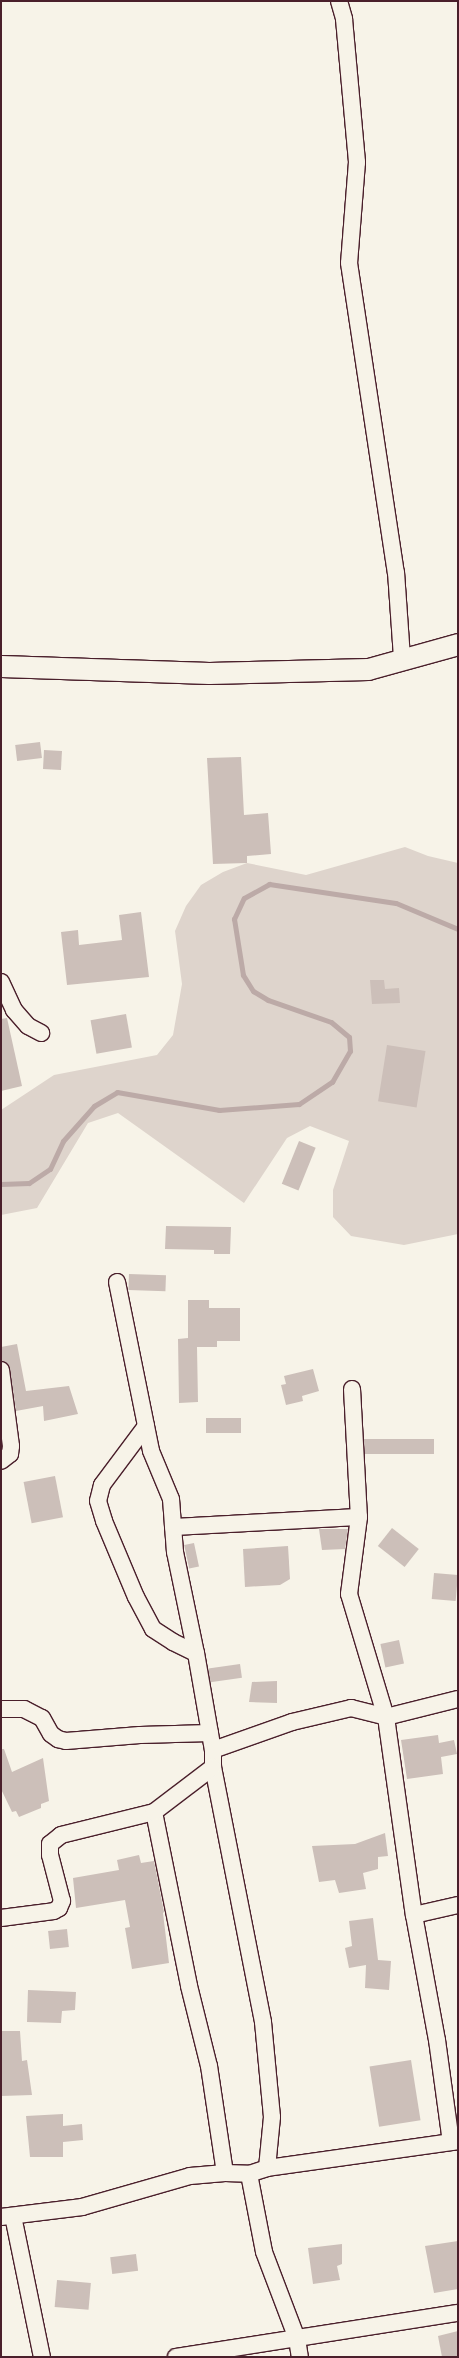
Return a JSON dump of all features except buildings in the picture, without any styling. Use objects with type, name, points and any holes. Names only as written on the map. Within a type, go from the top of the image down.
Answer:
[{"type":"street","points":[[339,1],[344,19],[357,162],[349,263],[396,572],[402,658]]},
{"type":"street","points":[[1,666],[209,673],[368,669],[402,658],[458,644]]},
{"type":"street","points":[[1,982],[14,1010],[28,1026],[40,1033]]},
{"type":"street","points":[[117,1282],[151,1451],[170,1499],[175,1552],[196,1653],[213,1750],[213,1767],[263,2022],[272,2117],[267,2168]]},
{"type":"street","points":[[1,1370],[11,1446],[10,1454],[1,1461]]},
{"type":"street","points":[[42,2357],[7,2217],[82,2207],[190,2176],[225,2173],[249,2174],[267,2168],[455,2142],[414,1915],[386,1717],[349,1594],[359,1517],[352,1389]]},
{"type":"street","points":[[146,1426],[102,1485],[98,1501],[110,1535],[136,1597],[153,1629],[173,1642],[196,1653]]},
{"type":"street","points":[[173,1527],[359,1517]]},
{"type":"street","points":[[213,1750],[292,1722],[352,1708],[386,1717],[458,1699]]},
{"type":"street","points":[[1,1709],[24,1709],[42,1718],[51,1734],[58,1739],[66,1741],[140,1735],[210,1734]]},
{"type":"street","points":[[1,1918],[54,1911],[59,1908],[62,1901],[50,1855],[50,1844],[61,1835],[154,1812],[213,1767]]},
{"type":"street","points":[[154,1812],[189,1986],[209,2066],[225,2173]]},
{"type":"street","points":[[414,1915],[458,1905]]},
{"type":"street","points":[[249,2174],[264,2252],[297,2339],[300,2357]]},
{"type":"street","points":[[176,2357],[458,2313]]},
{"type":"shaded area","points":[[405,847],[428,856],[458,863],[458,1234],[404,1245],[351,1236],[333,1217],[333,1190],[349,1141],[310,1126],[287,1138],[244,1203],[118,1113],[88,1123],[37,1208],[1,1215],[1,1110],[54,1075],[157,1055],[173,1035],[182,984],[175,931],[186,906],[201,885],[223,872],[247,863],[306,875]]},
{"type":"waterway","points":[[1,1184],[29,1183],[50,1169],[63,1141],[94,1106],[117,1092],[219,1110],[299,1104],[332,1082],[350,1051],[349,1037],[331,1022],[268,1000],[253,991],[243,975],[234,919],[244,898],[269,884],[396,903],[458,929]]}]
